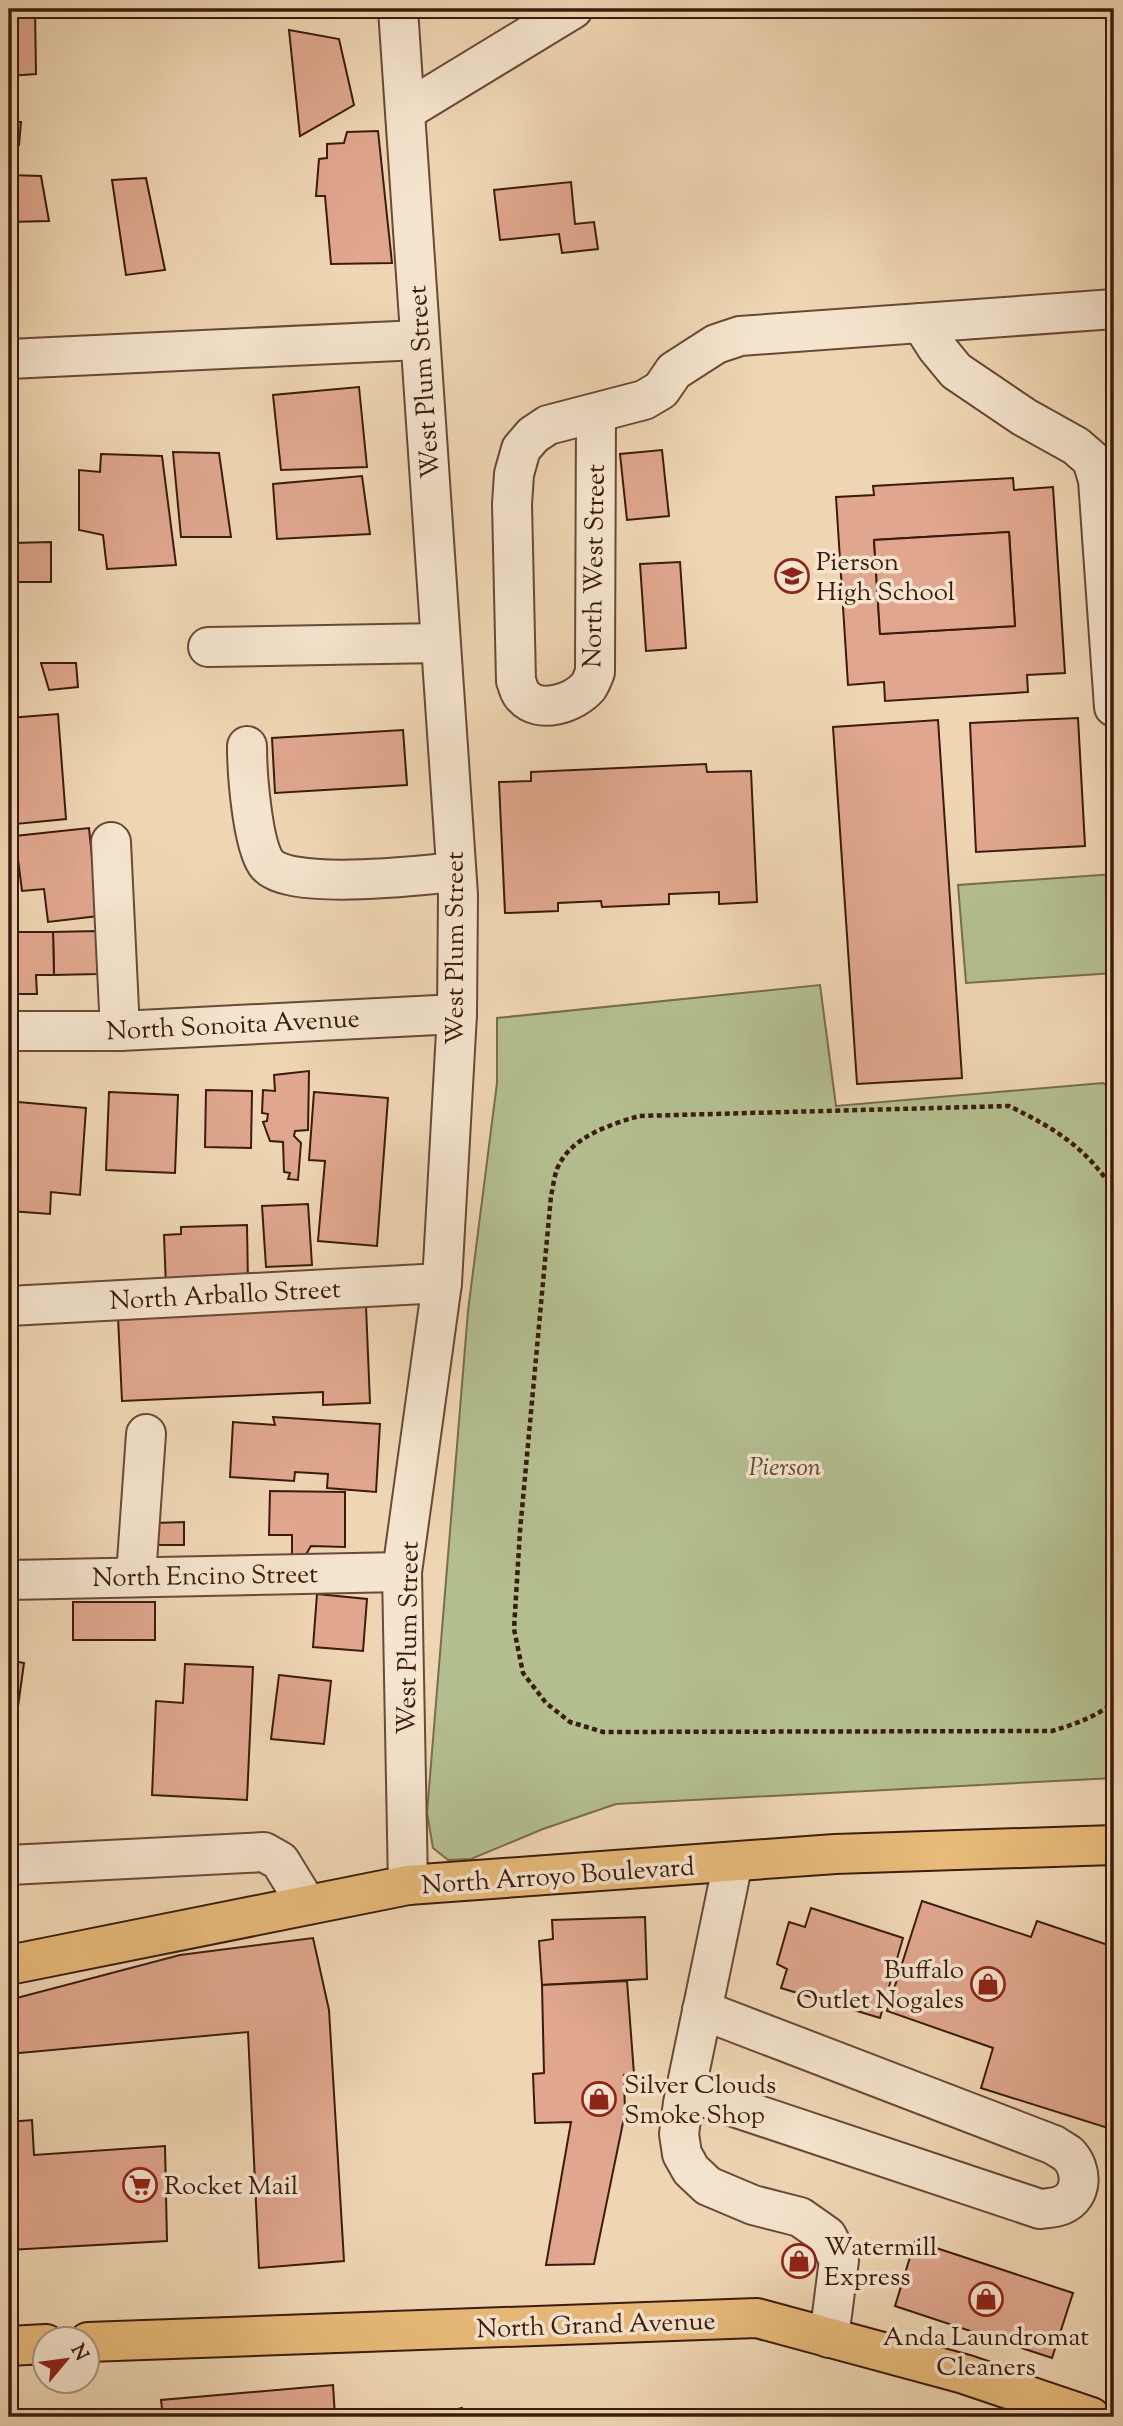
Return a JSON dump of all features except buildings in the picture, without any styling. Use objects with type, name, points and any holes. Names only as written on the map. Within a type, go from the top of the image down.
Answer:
[{"type":"main road","name":"North Arroyo Boulevard","points":[[9,1965],[408,1885],[835,1854],[1114,1845]]},
{"type":"main road","name":"North Grand Avenue","points":[[102,2341],[757,2318],[964,2374],[1091,2417]]},
{"type":"main road","points":[[9,2346],[32,2345]]},
{"type":"street","name":"West Plum Street","points":[[398,9],[407,110],[419,340],[456,872],[457,1013],[442,1283],[402,1572],[408,1885]]},
{"type":"street","points":[[407,110],[573,9]]},
{"type":"street","name":"North West Street","points":[[596,414],[595,672],[589,685],[579,695],[546,706],[535,704],[522,696],[516,681],[512,504],[514,474],[521,449],[533,435],[548,425],[644,400],[662,390],[674,371],[716,344],[740,336],[1114,309]]},
{"type":"street","points":[[921,323],[956,371],[1024,417],[1076,446],[1092,460],[1098,480],[1114,708]]},
{"type":"street","points":[[9,359],[419,340]]},
{"type":"street","points":[[208,647],[440,643]]},
{"type":"street","points":[[247,746],[247,772],[256,834],[266,863],[278,874],[334,881],[456,872]]},
{"type":"street","points":[[111,842],[120,1031]]},
{"type":"street","name":"North Sonoita Avenue","points":[[9,1031],[120,1031],[457,1013]]},
{"type":"street","name":"North Arballo Street","points":[[9,1306],[442,1283]]},
{"type":"street","points":[[136,1576],[146,1434]]},
{"type":"street","name":"North Encino Street","points":[[9,1580],[402,1572]]},
{"type":"street","points":[[9,1865],[264,1852],[280,1861],[307,1905]]},
{"type":"street","points":[[733,1862],[685,2091],[679,2134],[682,2154],[691,2170],[708,2186],[753,2206],[800,2217],[827,2236],[839,2260],[829,2338]]},
{"type":"street","points":[[685,2091],[1040,2209],[1060,2206],[1070,2200],[1078,2188],[1080,2178],[1076,2166],[1068,2154],[1054,2145],[702,2010]]},
{"type":"path","points":[[1114,1191],[1071,1141],[1009,1106],[639,1116],[601,1127],[573,1148],[558,1167],[551,1196],[520,1531],[514,1629],[523,1673],[546,1703],[570,1722],[603,1732],[1052,1731],[1079,1723],[1114,1702]]},
{"type":"green space","points":[[1114,874],[1114,973],[966,983],[958,885]]},
{"type":"green space","name":"Pierson","points":[[820,985],[836,1106],[1103,1083],[1114,1090],[1114,1778],[616,1804],[543,1829],[471,1859],[448,1860],[433,1848],[427,1813],[468,1311],[497,1083],[497,1018]]},
{"type":"place","name":"Pierson High School","points":[[792,576]]},
{"type":"place","name":"Buffalo Outlet Nogales","points":[[988,1984]]},
{"type":"place","name":"Silver Clouds Smoke Shop","points":[[599,2099]]},
{"type":"place","name":"Rocket Mail","points":[[140,2185]]},
{"type":"place","name":"Watermill Express","points":[[799,2261]]},
{"type":"place","name":"Anda Laundromat Cleaners","points":[[986,2299]]}]
